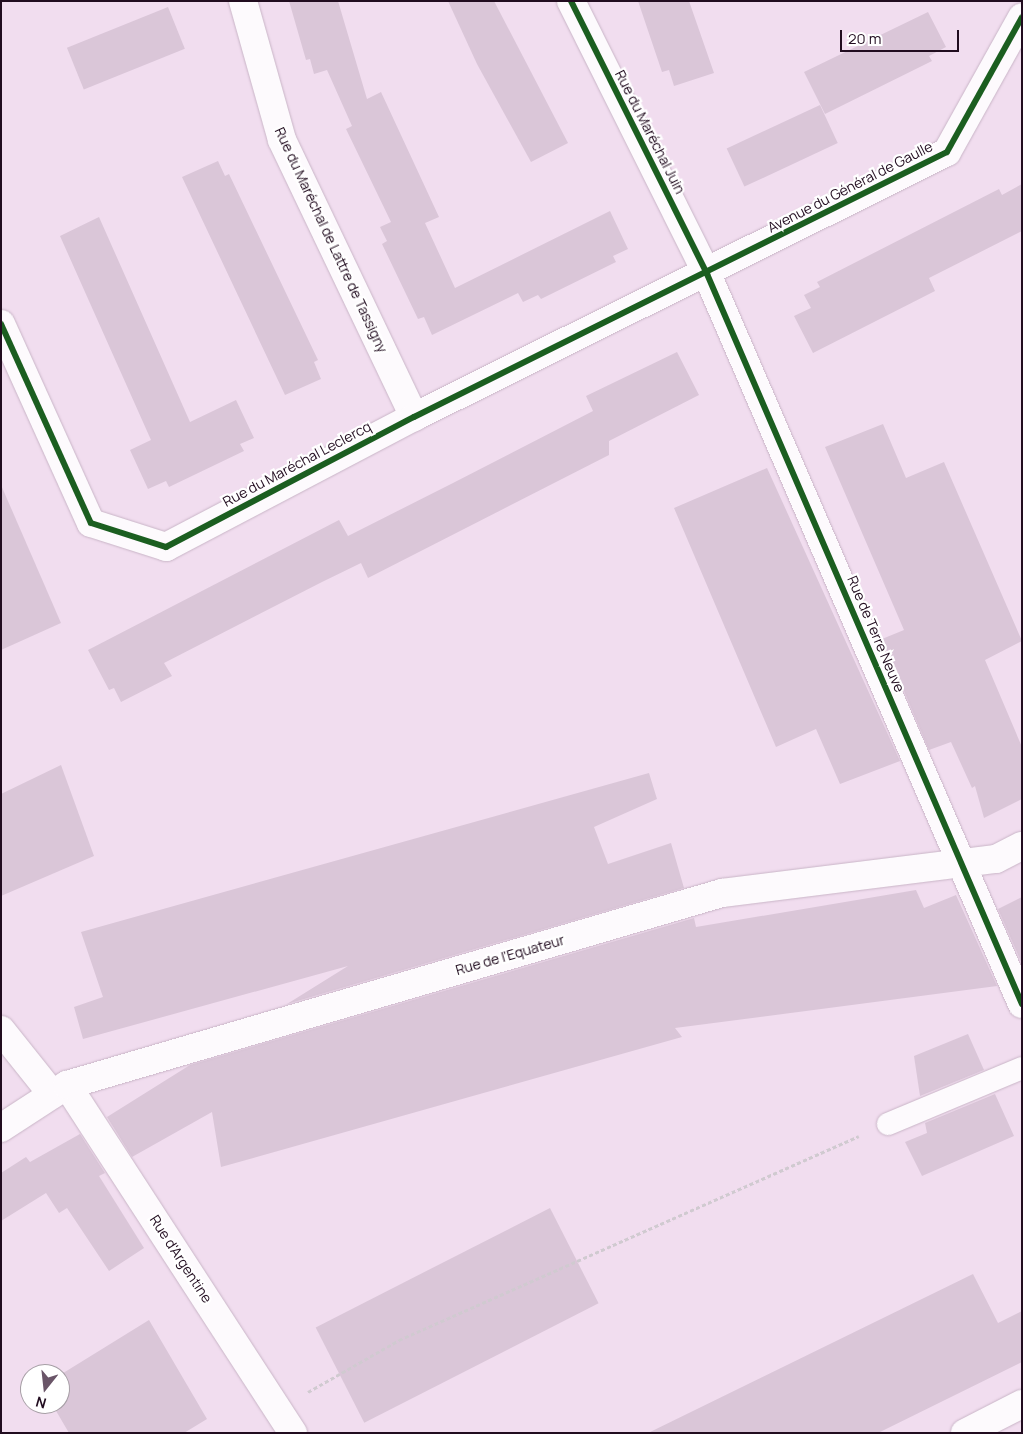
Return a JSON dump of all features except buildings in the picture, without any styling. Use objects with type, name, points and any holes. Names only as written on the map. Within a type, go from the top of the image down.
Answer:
[{"type":"street","name":"Rue du Maréchal de Lattre de Tassigny","points":[[243,1],[282,140],[414,417]]},
{"type":"street","name":"Rue du Maréchal Juin","points":[[571,1],[707,274]]},
{"type":"street","name":"Avenue du Général de Gaulle","points":[[707,274],[947,152],[1022,18]]},
{"type":"street","name":"Rue du Maréchal Leclercq","points":[[1,324],[91,523],[166,547],[414,417],[707,274]]},
{"type":"street","name":"Rue de Terre Neuve","points":[[707,274],[1022,1004]]},
{"type":"street","name":"Rue de l'Equateur","points":[[1,1128],[59,1090],[722,893],[996,859],[1022,846]]},
{"type":"street","name":"Rue d'Argentine","points":[[1,1030],[59,1090],[282,1424]]},
{"type":"street","points":[[965,1433],[1022,1404]]},
{"type":"lane","points":[[888,1124],[1022,1068]]},
{"type":"path","points":[[282,1424],[416,1332],[888,1124]]},
{"type":"cycle path","points":[[571,1],[707,274],[1022,1004]]},
{"type":"cycle path","points":[[1,324],[91,523],[166,547],[414,417],[947,152],[1022,17]]}]
